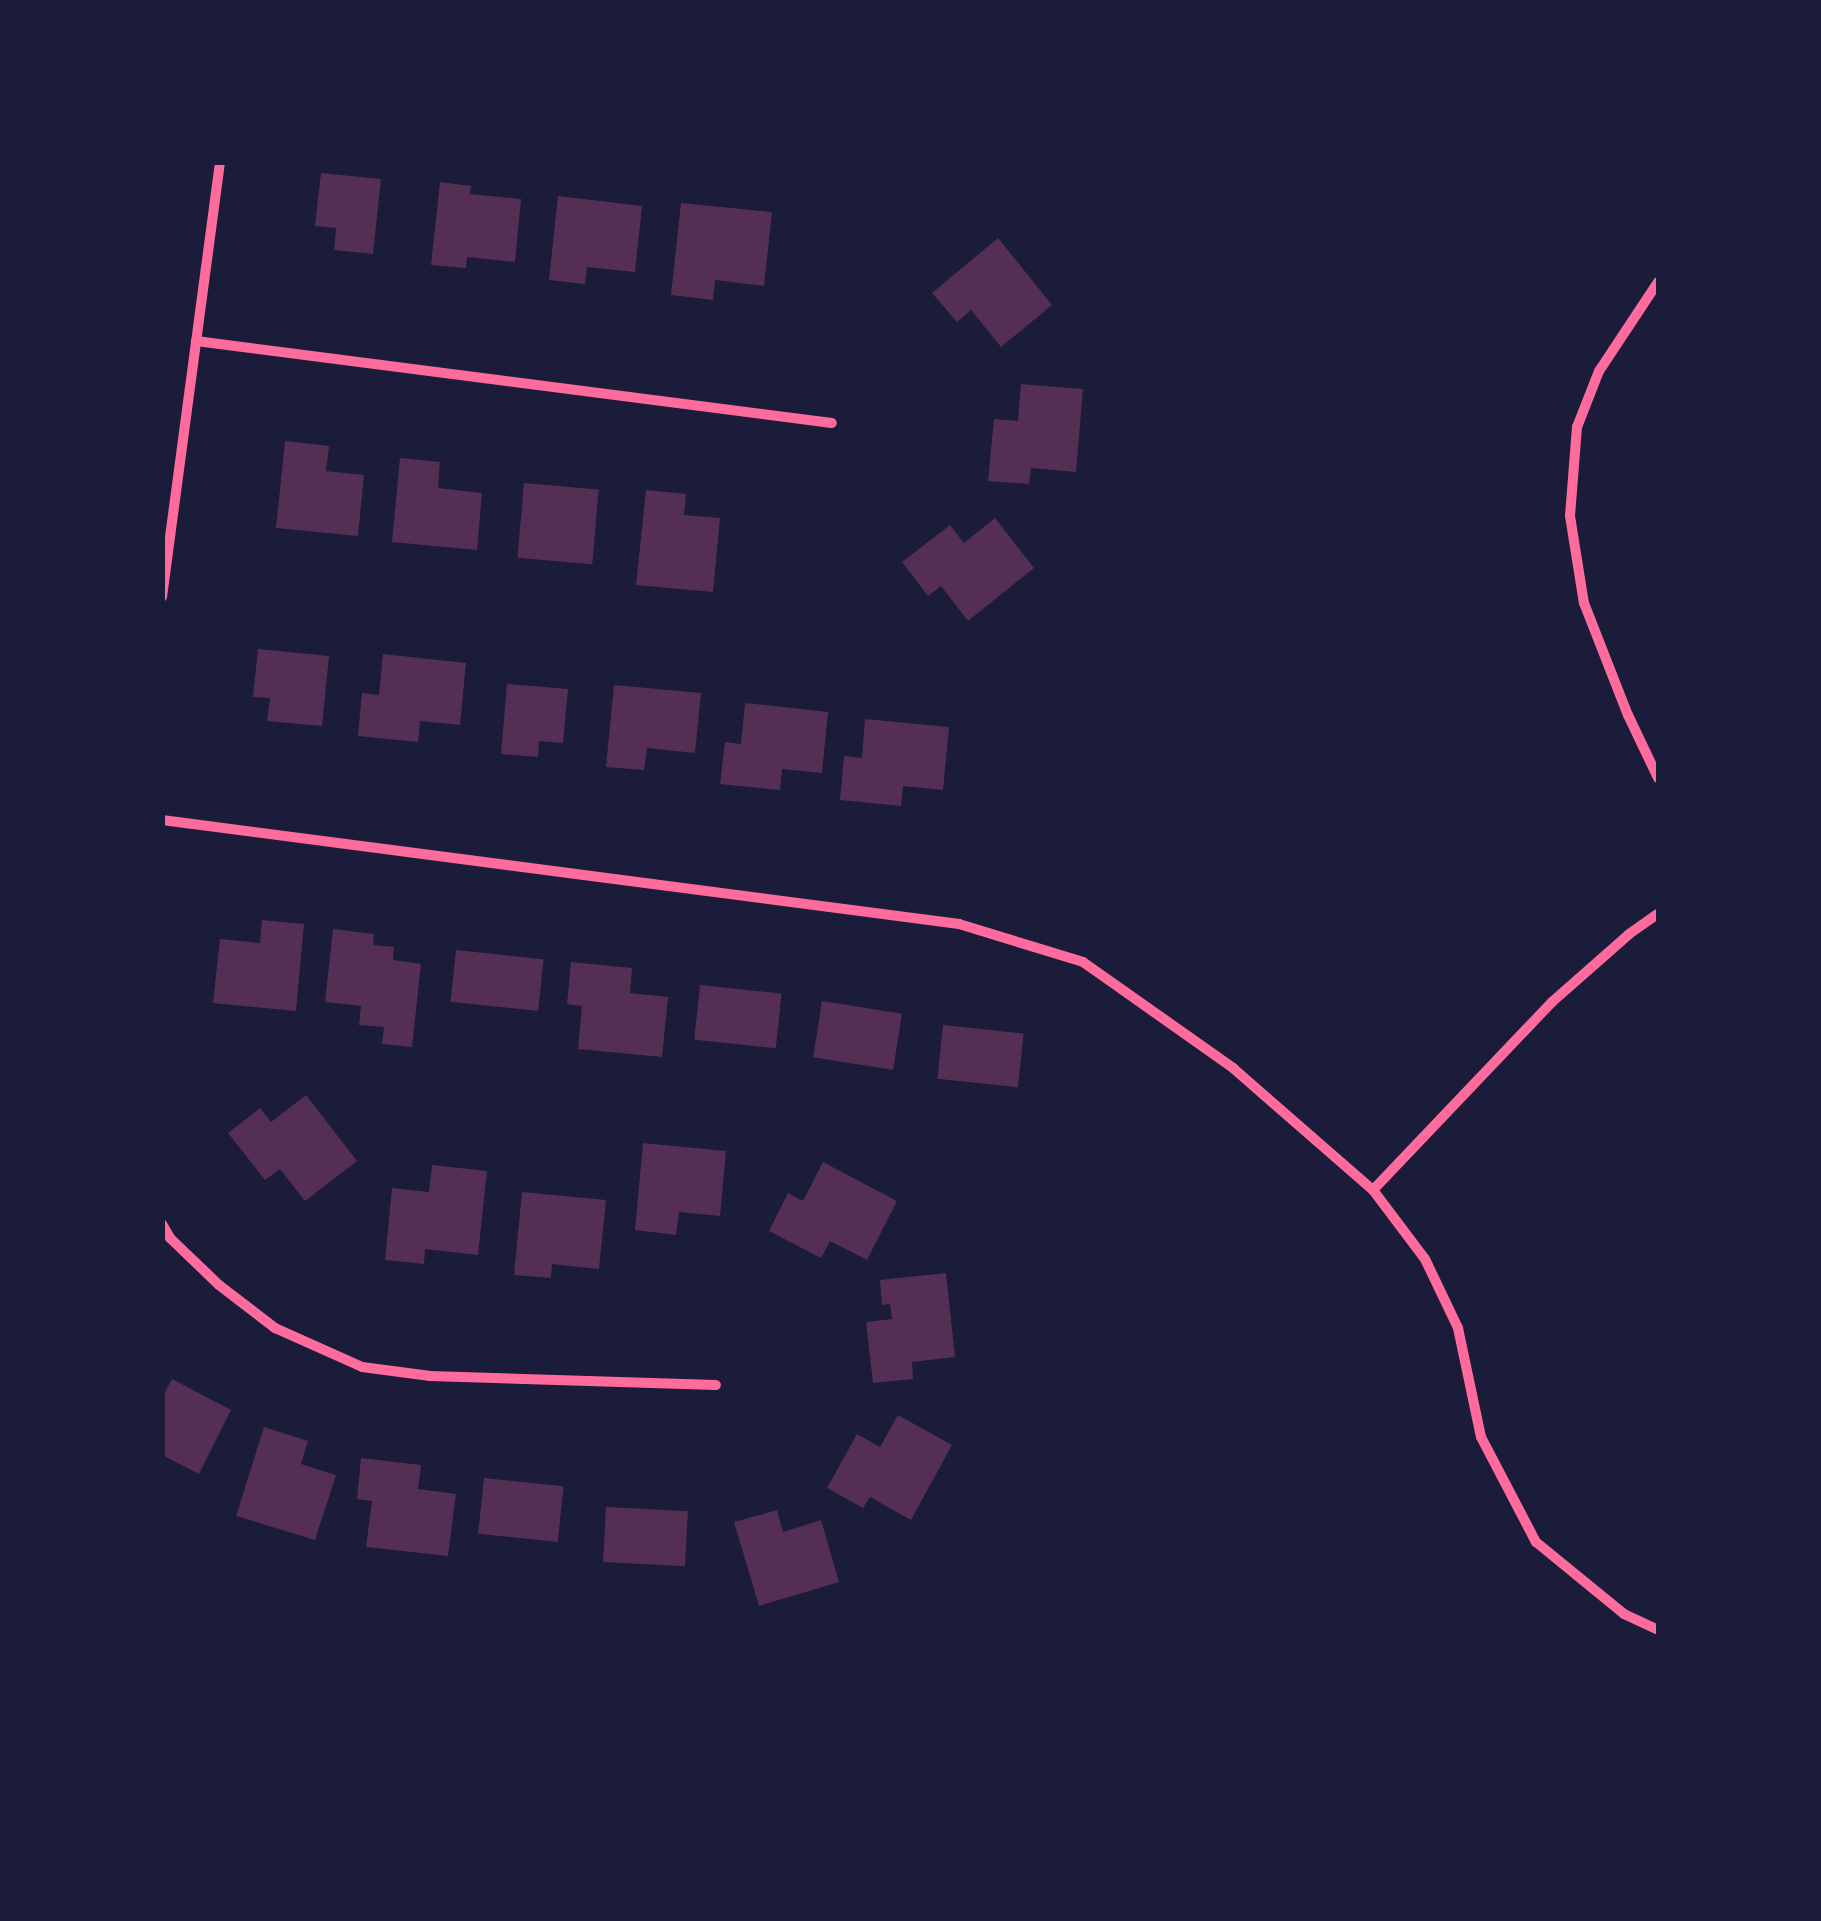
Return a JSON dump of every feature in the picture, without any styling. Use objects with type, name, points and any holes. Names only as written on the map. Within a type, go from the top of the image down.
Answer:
[{"type":"street","points":[[162,597],[220,162]]},
{"type":"street","points":[[1658,282],[1599,371],[1578,426],[1570,516],[1584,604],[1658,778]]},
{"type":"street","points":[[196,341],[832,423]]},
{"type":"street","points":[[162,820],[959,924],[1083,962],[1233,1068],[1372,1190],[1426,1259],[1458,1328],[1481,1436],[1536,1542],[1624,1614],[1658,1630]]},
{"type":"street","points":[[1372,1190],[1552,1002],[1628,934],[1658,914]]},
{"type":"street","points":[[162,1224],[170,1238],[219,1285],[276,1328],[362,1367],[430,1376],[716,1386]]},
{"type":"building","points":[[321,173],[381,179],[373,254],[334,250],[336,228],[315,226]]},
{"type":"building","points":[[440,182],[471,186],[470,194],[521,199],[515,262],[467,257],[466,268],[431,265]]},
{"type":"building","points":[[558,196],[642,206],[635,272],[587,267],[585,284],[549,280]]},
{"type":"building","points":[[681,203],[772,212],[764,286],[715,280],[713,300],[671,295]]},
{"type":"building","points":[[998,238],[1052,305],[1001,347],[971,310],[957,322],[932,293]]},
{"type":"building","points":[[1021,384],[1083,389],[1076,472],[1031,468],[1029,484],[988,481],[994,419],[1018,421]]},
{"type":"building","points":[[285,441],[329,446],[326,471],[364,475],[358,536],[276,528]]},
{"type":"building","points":[[400,458],[440,462],[438,488],[482,493],[477,550],[392,542]]},
{"type":"building","points":[[524,483],[599,490],[592,564],[517,558]]},
{"type":"building","points":[[646,490],[686,494],[684,515],[720,518],[713,592],[636,585]]},
{"type":"building","points":[[995,518],[1034,568],[968,621],[941,586],[928,596],[902,562],[950,525],[964,543]]},
{"type":"building","points":[[258,649],[329,656],[322,726],[267,721],[270,698],[253,697]]},
{"type":"building","points":[[383,654],[466,663],[460,725],[420,721],[418,742],[358,736],[362,693],[379,695]]},
{"type":"building","points":[[507,684],[568,689],[563,743],[539,741],[538,757],[501,754]]},
{"type":"building","points":[[614,685],[701,693],[695,753],[647,748],[644,770],[606,767]]},
{"type":"building","points":[[745,703],[828,712],[822,773],[782,769],[780,790],[720,784],[725,742],[741,744]]},
{"type":"building","points":[[865,719],[949,727],[943,790],[903,786],[901,806],[840,800],[844,756],[862,758]]},
{"type":"building","points":[[262,920],[304,924],[296,1011],[213,1003],[220,939],[260,943]]},
{"type":"building","points":[[333,929],[374,934],[373,945],[394,947],[393,960],[421,964],[412,1047],[382,1044],[384,1027],[359,1025],[361,1006],[325,1002]]},
{"type":"building","points":[[456,950],[544,959],[538,1011],[451,1002]]},
{"type":"building","points":[[571,962],[632,968],[630,993],[668,997],[662,1057],[578,1049],[582,1006],[567,1004]]},
{"type":"building","points":[[700,985],[782,994],[776,1048],[694,1040]]},
{"type":"building","points":[[822,1001],[902,1014],[893,1070],[813,1057]]},
{"type":"building","points":[[943,1025],[1024,1033],[1018,1087],[937,1079]]},
{"type":"building","points":[[306,1095],[357,1161],[305,1201],[280,1169],[265,1180],[228,1133],[260,1108],[271,1122]]},
{"type":"building","points":[[643,1143],[726,1151],[720,1216],[679,1212],[676,1235],[635,1230]]},
{"type":"building","points":[[823,1162],[897,1201],[867,1260],[830,1241],[821,1258],[769,1231],[788,1193],[803,1201]]},
{"type":"building","points":[[432,1165],[487,1171],[478,1255],[425,1249],[424,1264],[385,1260],[392,1188],[429,1192]]},
{"type":"building","points":[[522,1192],[606,1200],[599,1269],[552,1264],[551,1278],[514,1275]]},
{"type":"building","points":[[946,1273],[955,1357],[912,1362],[913,1379],[873,1383],[866,1322],[892,1319],[890,1304],[882,1305],[880,1280]]},
{"type":"building","points":[[172,1379],[231,1410],[199,1474],[162,1455],[162,1398]]},
{"type":"building","points":[[898,1415],[952,1445],[911,1520],[870,1497],[863,1508],[827,1488],[857,1434],[880,1447]]},
{"type":"building","points":[[264,1427],[308,1441],[301,1464],[336,1475],[315,1540],[236,1516]]},
{"type":"building","points":[[361,1458],[421,1465],[418,1489],[456,1494],[448,1556],[366,1547],[372,1501],[357,1499]]},
{"type":"building","points":[[484,1478],[564,1486],[558,1542],[478,1534]]},
{"type":"building","points":[[606,1507],[688,1511],[685,1566],[603,1562]]},
{"type":"building","points":[[777,1510],[783,1532],[821,1520],[839,1582],[759,1606],[734,1522]]}]
